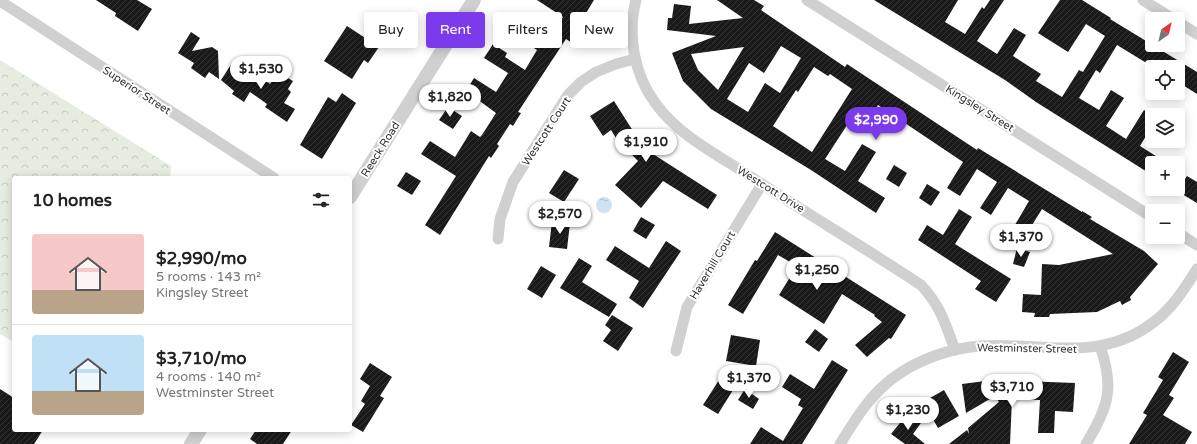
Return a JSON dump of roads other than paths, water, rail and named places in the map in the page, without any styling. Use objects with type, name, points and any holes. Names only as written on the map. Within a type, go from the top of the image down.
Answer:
[{"type":"street","name":"Reeck Road","points":[[352,194],[474,0]]},
{"type":"street","name":"Westcott Drive","points":[[636,0],[633,23],[635,60],[641,79],[655,103],[671,122],[684,133],[762,184],[921,285],[932,296],[941,312],[954,350]]},
{"type":"street","name":"Kingsley Street","points":[[807,0],[1145,213]]},
{"type":"street","name":"Superior Street","points":[[0,1],[271,176]]},
{"type":"street","points":[[1150,2],[1164,12]]},
{"type":"street","points":[[1185,26],[1197,34]]},
{"type":"street","name":"Westcott Court","points":[[498,239],[500,219],[513,182],[568,95],[581,82],[596,72],[616,64],[635,60]]},
{"type":"street","name":"Haverhill Court","points":[[676,351],[687,307],[762,184]]},
{"type":"street","points":[[1185,237],[1197,245]]},
{"type":"street","name":"Westminster Street","points":[[840,444],[868,402],[893,378],[914,365],[954,350],[982,346],[1076,349],[1100,346],[1133,335],[1155,321],[1171,306],[1197,269]]},
{"type":"street","points":[[1086,444],[1100,420],[1107,402],[1109,384],[1106,364],[1100,346]]},
{"type":"street","points":[[191,444],[199,432]]},
{"type":"water","points":[[604,197],[611,202],[612,205],[607,212],[604,213],[597,208],[596,205],[601,198]]}]
